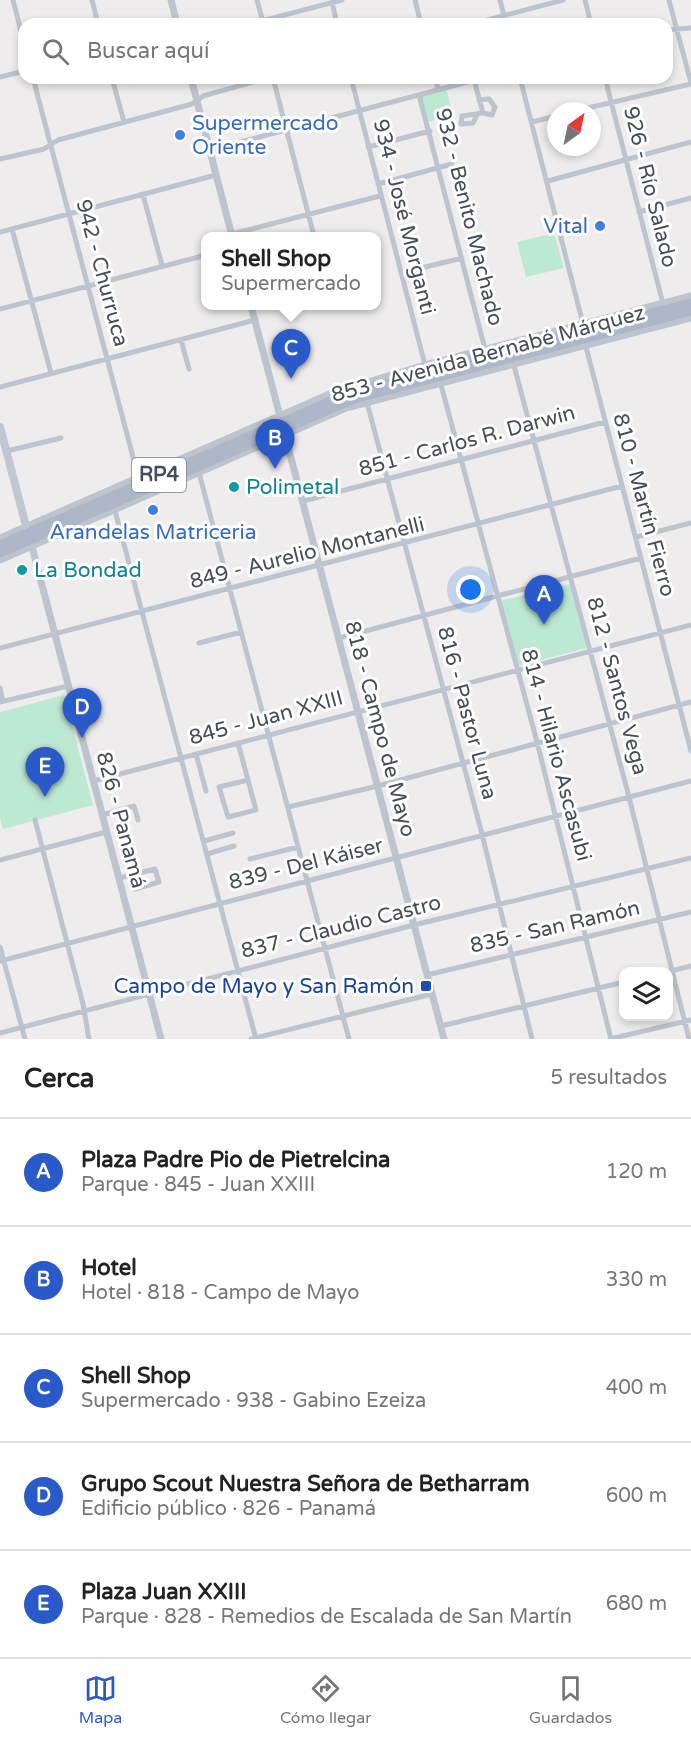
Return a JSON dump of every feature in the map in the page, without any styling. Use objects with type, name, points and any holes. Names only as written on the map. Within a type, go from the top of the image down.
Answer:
[{"type":"main road","name":"853 - Avenida Bernabé Márquez","points":[[113,503],[356,392],[510,353],[691,303]]},
{"type":"main road","name":"853 - Avenida Bernabé Márquez","points":[[0,545],[29,537],[199,470],[283,424],[440,379],[510,353],[584,342],[691,311]]},
{"type":"main road","points":[[610,316],[630,319]]},
{"type":"main road","points":[[341,390],[356,392]]},
{"type":"main road","points":[[0,428],[29,537]]},
{"type":"main road","name":"853 - Avenida Bernabé Márquez","points":[[0,553],[29,537]]},
{"type":"street","points":[[13,0],[18,20]]},
{"type":"street","points":[[92,0],[96,18]]},
{"type":"street","points":[[171,0],[176,18]]},
{"type":"street","points":[[257,0],[262,18]]},
{"type":"street","points":[[277,18],[342,0]]},
{"type":"street","points":[[415,0],[420,18]]},
{"type":"street","points":[[500,0],[504,16]]},
{"type":"street","points":[[496,18],[563,0]]},
{"type":"street","points":[[585,0],[590,18]]},
{"type":"street","points":[[601,105],[691,84],[669,0]]},
{"type":"street","points":[[332,2],[336,18]]},
{"type":"street","points":[[673,30],[691,28]]},
{"type":"street","points":[[0,77],[18,72]]},
{"type":"street","name":"942 - Churruca","points":[[35,84],[138,476]]},
{"type":"street","points":[[114,84],[124,122]]},
{"type":"street","points":[[193,84],[231,232]]},
{"type":"street","points":[[0,159],[44,149],[51,144],[246,84]]},
{"type":"street","points":[[274,84],[313,232]]},
{"type":"street","name":"934 - José Morganti","points":[[353,84],[424,365]]},
{"type":"street","name":"932 - Benito Machado","points":[[437,84],[438,89]]},
{"type":"street","points":[[210,150],[458,84]]},
{"type":"street","points":[[475,84],[480,114],[492,115],[494,104],[489,99],[479,100]]},
{"type":"street","points":[[522,84],[583,324]]},
{"type":"street","name":"926 - Río Salado","points":[[607,84],[663,303]]},
{"type":"street","name":"932 - Benito Machado","points":[[419,94],[485,349]]},
{"type":"street","points":[[532,122],[547,118]]},
{"type":"street","points":[[368,147],[430,131]]},
{"type":"street","points":[[548,181],[691,142]]},
{"type":"street","points":[[378,184],[452,164]]},
{"type":"street","points":[[0,232],[216,176]]},
{"type":"street","points":[[142,195],[162,265]]},
{"type":"street","points":[[243,232],[381,196]]},
{"type":"street","points":[[639,212],[691,198]]},
{"type":"street","points":[[12,229],[51,373]]},
{"type":"street","points":[[0,309],[201,256]]},
{"type":"street","points":[[401,273],[462,258]]},
{"type":"street","name":"853 - Avenida Bernabé Márquez","points":[[0,560],[29,537],[138,476],[283,424],[341,390],[485,349],[510,353],[583,324],[691,296]]},
{"type":"street","name":"818 - Campo de Mayo","points":[[252,310],[444,1039]]},
{"type":"street","name":"853 - Avenida Bernabé Márquez","points":[[584,342],[691,318]]},
{"type":"street","points":[[0,387],[255,320]]},
{"type":"street","points":[[181,340],[189,369]]},
{"type":"street","name":"810 - Martín Fierro","points":[[584,342],[691,751]]},
{"type":"street","name":"812 - Santos Vega","points":[[510,353],[553,504],[648,869],[669,967]]},
{"type":"street","name":"814 - Hilario Ascasubi","points":[[440,379],[537,742],[611,1039]]},
{"type":"street","name":"816 - Pastor Luna","points":[[366,399],[482,834],[532,1039]]},
{"type":"street","name":"851 - Carlos R. Darwin","points":[[303,501],[605,422]]},
{"type":"street","points":[[7,451],[61,438]]},
{"type":"street","points":[[199,470],[348,1039]]},
{"type":"street","name":"849 - Aurelio Montanelli","points":[[0,648],[406,545],[622,486]]},
{"type":"street","points":[[113,503],[204,841],[254,1039],[432,994]]},
{"type":"street","name":"853 - Avenida Bernabé Márquez","points":[[0,538],[29,537],[113,503]]},
{"type":"street","points":[[636,537],[691,523]]},
{"type":"street","name":"826 - Panamá","points":[[29,537],[161,1039]]},
{"type":"street","points":[[339,638],[641,558]]},
{"type":"street","name":"845 - Juan XXIII","points":[[93,781],[691,625]]},
{"type":"street","points":[[199,643],[241,632]]},
{"type":"street","points":[[0,688],[2,702],[68,686]]},
{"type":"street","points":[[288,807],[378,786],[691,702]]},
{"type":"street","points":[[238,743],[248,780],[256,810],[228,817],[219,787],[248,780]]},
{"type":"street","points":[[196,754],[206,791]]},
{"type":"street","name":"839 - Del Káiser","points":[[2,961],[691,781]]},
{"type":"street","points":[[102,815],[134,806],[138,820]]},
{"type":"street","points":[[35,820],[68,942],[89,1039]]},
{"type":"street","points":[[0,860],[106,832]]},
{"type":"street","points":[[204,841],[233,833]]},
{"type":"street","points":[[207,854],[234,846]]},
{"type":"street","points":[[250,859],[298,847]]},
{"type":"street","name":"837 - Claudio Castro","points":[[0,1033],[414,925],[691,858]]},
{"type":"street","points":[[119,878],[155,869],[159,882],[135,889]]},
{"type":"street","name":"835 - San Ramón","points":[[427,975],[691,912]]},
{"type":"street","points":[[0,947],[24,1039]]},
{"type":"street","points":[[673,970],[691,966]]},
{"type":"street","name":"812 - Santos Vega","points":[[673,979],[688,1020],[688,1039]]},
{"type":"street","points":[[441,1026],[619,983]]},
{"type":"street","points":[[611,1039],[688,1020]]},
{"type":"green space","points":[[446,88],[453,115],[427,122],[419,95]]},
{"type":"green space","points":[[554,233],[564,268],[526,277],[517,242]]},
{"type":"green space","points":[[571,584],[587,648],[517,666],[500,601]]},
{"type":"green space","points":[[64,695],[93,805],[3,829],[0,818],[0,712]]},
{"type":"place","name":"Supermercado Oriente","points":[[180,135]]},
{"type":"place","name":"Vital","points":[[600,226]]},
{"type":"place","name":"Shell Shop","points":[[291,379]]},
{"type":"place","name":"Hotel","points":[[275,469]]},
{"type":"place","name":"Polimetal","points":[[234,487]]},
{"type":"place","name":"Arandelas Matriceria","points":[[153,510]]},
{"type":"place","name":"La Bondad","points":[[22,570]]},
{"type":"place","name":"Plaza Padre Pio de Pietrelcina","points":[[544,625]]},
{"type":"place","name":"Grupo Scout Nuestra Señora de Betharram","points":[[82,738]]},
{"type":"place","name":"Plaza Juan XXIII","points":[[45,797]]},
{"type":"place","name":"Campo de Mayo y San Ramón","points":[[426,986]]}]
